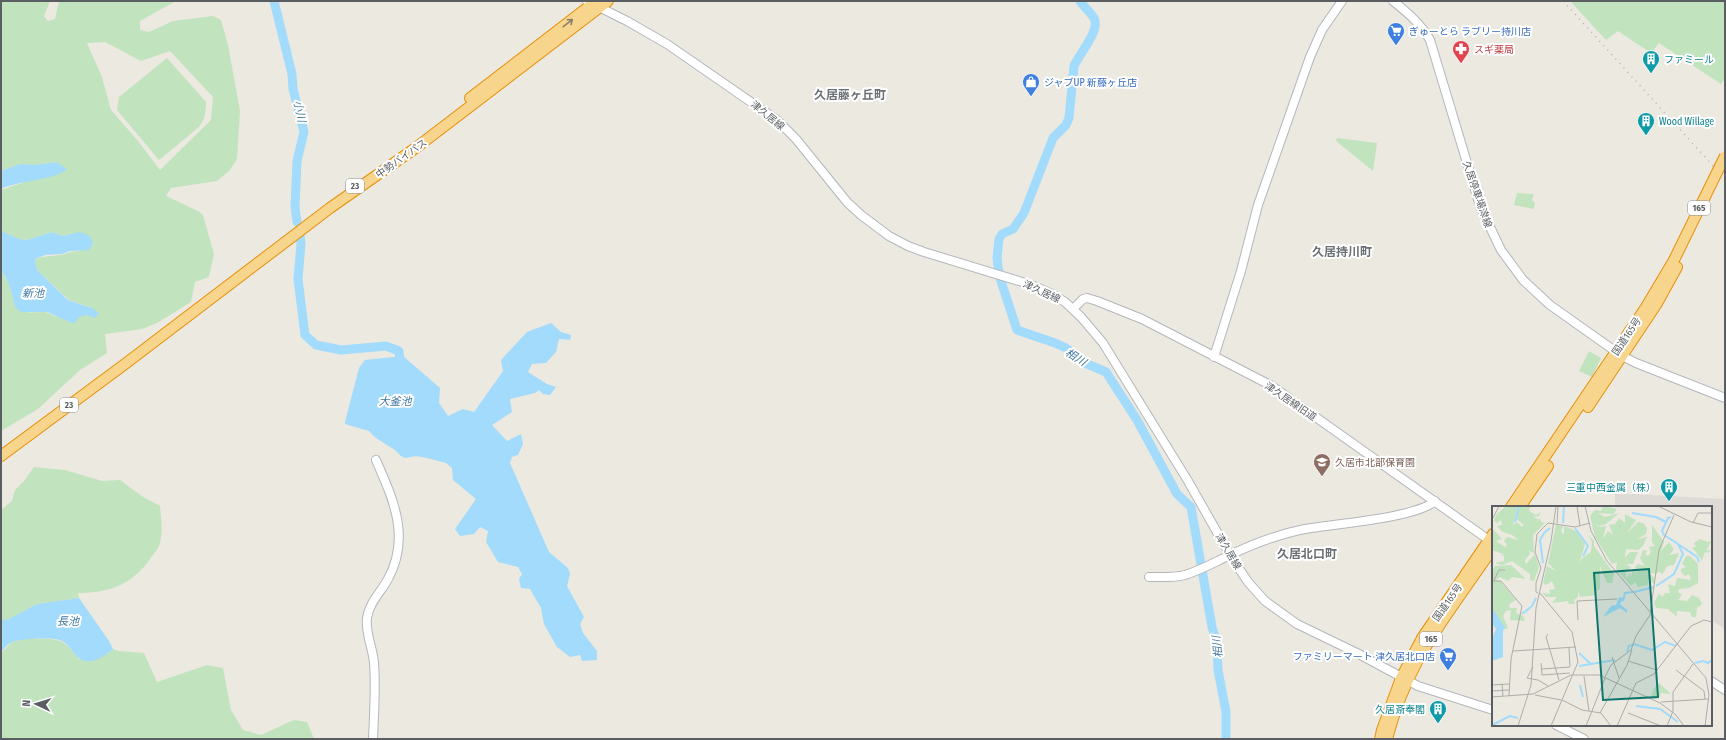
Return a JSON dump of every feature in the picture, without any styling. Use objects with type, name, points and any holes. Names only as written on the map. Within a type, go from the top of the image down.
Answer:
[{"type":"highway","name":"中勢バイパス","points":[[1,456],[115,371],[127,358],[415,142],[597,3]]},
{"type":"highway","name":"国道165号","points":[[1512,506],[1619,353],[1656,305],[1725,156]]},
{"type":"highway","name":"国道165号","points":[[1677,262],[1725,172]]},
{"type":"highway","name":"国道165号","points":[[1521,506],[1619,353]]},
{"type":"highway","name":"国道165号","points":[[1380,739],[1422,638],[1492,541]]},
{"type":"highway","name":"国道165号","points":[[1387,739],[1405,680]]},
{"type":"main road","points":[[1214,356],[1241,272],[1258,205],[1310,56],[1322,30],[1342,1]]},
{"type":"main road","name":"久居停車場津線","points":[[1393,1],[1424,29],[1430,40],[1480,206],[1501,250],[1523,280],[1550,305],[1619,353],[1636,363],[1725,398]]},
{"type":"main road","name":"津久居線","points":[[597,3],[667,44],[777,120],[796,138],[846,202],[889,236],[924,252],[1032,285],[1052,294],[1073,309],[1093,329],[1103,343],[1188,481],[1230,555],[1255,591],[1281,614],[1308,630],[1357,653],[1405,680],[1441,694],[1492,710]]},
{"type":"main road","name":"津久居線旧道","points":[[1073,309],[1083,299],[1087,298],[1097,301],[1142,319],[1272,386],[1492,541]]},
{"type":"main road","points":[[373,739],[374,663],[366,620],[370,607],[392,571],[399,543],[394,503],[376,460]]},
{"type":"main road","points":[[1149,577],[1172,577],[1198,571],[1230,555],[1262,542],[1298,531],[1346,524],[1417,510],[1430,505],[1435,501]]},
{"type":"main road","points":[[1712,682],[1725,690]]},
{"type":"main road","points":[[1558,726],[1584,739]]},
{"type":"shaded area","points":[[1615,493],[1725,499],[1725,629],[1712,621],[1712,506],[1615,506]]},
{"type":"green space","points":[[1,1],[50,1],[44,16],[48,21],[55,19],[59,1],[176,1],[140,21],[140,30],[149,32],[173,21],[213,16],[221,20],[228,45],[240,111],[237,159],[229,171],[217,181],[171,188],[166,196],[198,211],[203,215],[214,254],[209,277],[195,282],[191,302],[157,323],[142,329],[105,334],[107,353],[80,370],[38,409],[1,431],[1,271],[8,282],[15,307],[18,310],[45,312],[57,317],[72,318],[85,314],[92,308],[69,300],[37,270],[35,259],[80,251],[72,234],[62,236],[52,232],[27,240],[19,239],[1,231],[1,190],[34,179],[56,162],[35,165],[20,164],[1,171]],"holes":[[[105,42],[141,61],[170,51],[213,97],[211,120],[160,170],[138,141],[111,110],[102,77],[87,43]]]},
{"type":"green space","points":[[1570,1],[1725,1],[1725,78],[1721,84],[1659,43],[1651,53],[1618,31],[1606,40]]},
{"type":"green space","points":[[167,58],[206,102],[206,109],[204,118],[199,127],[159,160],[117,110],[119,97]]},
{"type":"green space","points":[[1337,138],[1377,143],[1373,171],[1336,141]]},
{"type":"green space","points":[[1517,193],[1534,194],[1532,200],[1535,203],[1534,209],[1514,205]]},
{"type":"green space","points":[[1589,351],[1601,358],[1592,377],[1579,371]]},
{"type":"green space","points":[[34,467],[65,470],[102,481],[120,480],[143,497],[160,506],[162,529],[160,543],[159,547],[145,566],[137,574],[120,585],[101,591],[78,593],[79,598],[37,604],[7,620],[1,620],[1,510],[12,501],[15,490],[24,481]]},
{"type":"green space","points":[[23,639],[48,639],[61,642],[66,645],[79,659],[107,654],[113,649],[119,651],[144,653],[157,682],[207,665],[223,668],[231,710],[243,730],[261,735],[294,720],[307,722],[314,739],[1,739],[1,653],[12,642]]},
{"type":"water","points":[[56,162],[67,169],[54,176],[16,184],[1,189],[1,171],[20,164],[35,165]]},
{"type":"water","name":"新池","points":[[1,231],[19,239],[27,240],[52,232],[62,236],[80,232],[90,236],[93,243],[89,250],[45,255],[35,259],[37,270],[68,300],[92,308],[99,313],[95,318],[86,315],[79,317],[74,324],[47,312],[21,312],[15,307],[8,282],[1,271]]},
{"type":"water","name":"大釜池","points":[[551,323],[561,332],[571,335],[570,340],[559,339],[556,352],[546,363],[532,364],[528,372],[547,384],[556,387],[550,395],[543,394],[539,390],[535,393],[510,399],[512,412],[492,425],[507,441],[521,434],[523,444],[518,455],[512,457],[510,463],[549,552],[568,568],[570,574],[567,586],[584,617],[580,624],[583,633],[597,651],[597,660],[582,661],[580,655],[570,657],[557,647],[544,624],[541,608],[530,589],[521,588],[519,579],[522,574],[518,567],[498,562],[486,542],[488,531],[480,527],[474,534],[460,536],[455,529],[476,499],[453,480],[452,468],[446,463],[427,458],[416,456],[405,458],[376,438],[369,431],[345,424],[359,368],[365,360],[403,356],[440,388],[439,403],[448,416],[463,409],[474,412],[503,371],[501,360],[527,332]]},
{"type":"water","name":"長池","points":[[79,598],[113,649],[107,654],[93,661],[81,660],[67,644],[55,639],[21,640],[12,642],[1,653],[1,620],[7,620],[37,604]]},
{"type":"waterway","name":"小川","points":[[274,1],[292,74],[293,89],[304,132],[297,161],[295,207],[297,222]]},
{"type":"waterway","name":"相川","points":[[1080,1],[1094,18],[1095,29],[1074,66],[1069,118],[1066,125],[1053,138],[1024,213],[1013,229],[1002,234],[999,239],[997,258],[999,275],[1017,330],[1066,348],[1085,363],[1106,372],[1137,420],[1177,494],[1191,507],[1212,627],[1217,643],[1218,670],[1226,712],[1226,739]]},
{"type":"waterway","name":"小川","points":[[300,235],[301,244],[298,279],[305,335],[316,345],[341,350],[386,346],[399,351],[401,369]]},
{"type":"railway","points":[[1563,1],[1725,179]]},
{"type":"place","name":"ぎゅーとら ラブリー持川店","points":[[1396,46]]},
{"type":"place","name":"スギ薬局","points":[[1461,64]]},
{"type":"place","name":"ファミール","points":[[1651,74]]},
{"type":"place","name":"ジャブUP 新藤ヶ丘店","points":[[1031,97]]},
{"type":"place","name":"Wood Willage","points":[[1646,136]]},
{"type":"place","name":"久居市北部保育園","points":[[1322,477]]},
{"type":"place","name":"三重中西金属（株）","points":[[1669,502]]},
{"type":"place","name":"ファミリーマート 津久居北口店","points":[[1448,671]]},
{"type":"place","name":"久居斎奉閣","points":[[1438,724]]},
{"type":"district","name":"久居藤ヶ丘町","points":[[850,95]]},
{"type":"district","name":"久居持川町","points":[[1342,252]]},
{"type":"district","name":"久居北口町","points":[[1307,554]]}]
